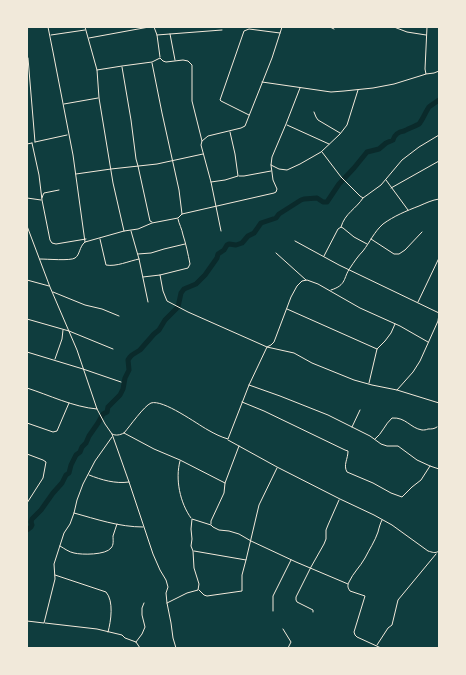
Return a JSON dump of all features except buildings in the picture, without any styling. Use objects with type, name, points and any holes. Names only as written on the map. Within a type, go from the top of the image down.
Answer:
[{"type":"street","points":[[40,259],[75,258],[86,239],[73,155],[48,27]]},
{"type":"street","points":[[85,27],[98,70],[99,98],[113,183],[124,231]]},
{"type":"street","points":[[89,38],[148,27]]},
{"type":"street","points":[[154,27],[157,35],[160,58],[165,62],[183,60],[192,65],[192,101],[221,231]]},
{"type":"street","points":[[202,141],[208,136],[245,126],[282,27]]},
{"type":"street","points":[[330,27],[334,29]]},
{"type":"street","points":[[394,27],[407,32],[427,35]]},
{"type":"street","points":[[426,74],[427,27]]},
{"type":"street","points":[[249,115],[220,100],[244,31],[249,29],[280,33]]},
{"type":"street","points":[[50,35],[86,30]]},
{"type":"street","points":[[157,35],[222,30]]},
{"type":"street","points":[[170,33],[175,60]]},
{"type":"street","points":[[28,58],[35,142]]},
{"type":"street","points":[[98,70],[152,62],[160,58]]},
{"type":"street","points":[[152,62],[179,190],[182,214]]},
{"type":"street","points":[[122,66],[136,159],[150,220],[152,223]]},
{"type":"street","points":[[262,82],[331,92],[358,90],[394,84],[439,71]]},
{"type":"street","points":[[85,242],[152,223],[178,218],[182,214],[276,192],[277,189],[273,180],[271,165],[272,157],[300,87]]},
{"type":"street","points":[[271,165],[279,169],[287,170],[321,152],[330,145],[347,125],[358,90]]},
{"type":"street","points":[[63,104],[99,98]]},
{"type":"street","points":[[314,112],[318,120],[340,134]]},
{"type":"street","points":[[286,124],[330,145]]},
{"type":"street","points":[[230,131],[238,176]]},
{"type":"street","points":[[27,144],[69,134]]},
{"type":"street","points":[[323,256],[346,217],[363,198],[386,180],[402,160],[439,135]]},
{"type":"street","points":[[32,143],[39,175],[42,200],[52,243],[56,244],[86,239]]},
{"type":"street","points":[[321,152],[341,177],[363,198]]},
{"type":"street","points":[[76,174],[173,161],[203,154]]},
{"type":"street","points":[[391,188],[439,161]]},
{"type":"street","points":[[211,182],[272,171]]},
{"type":"street","points":[[386,180],[408,210]]},
{"type":"street","points":[[42,200],[42,195],[44,193],[59,190]]},
{"type":"street","points":[[27,198],[42,200]]},
{"type":"street","points":[[331,291],[342,284],[349,269],[370,239],[385,223],[400,213],[432,200],[439,199]]},
{"type":"street","points":[[143,277],[160,275],[188,268],[190,266],[183,232],[179,225],[178,218]]},
{"type":"street","points":[[27,226],[52,292],[77,350],[97,409],[112,434],[143,527],[160,570],[166,580],[167,603],[176,648]]},
{"type":"street","points":[[341,227],[354,237],[367,244]]},
{"type":"street","points":[[131,230],[138,254],[148,302]]},
{"type":"street","points":[[370,239],[394,254],[399,254],[405,250],[422,232]]},
{"type":"street","points":[[100,238],[106,265],[108,266],[139,259]]},
{"type":"street","points":[[295,240],[323,256],[439,314],[438,321],[420,361],[413,372],[397,390]]},
{"type":"street","points":[[138,254],[152,254],[164,249],[185,244]]},
{"type":"street","points":[[276,253],[307,280],[318,284],[360,308],[395,324],[428,342]]},
{"type":"street","points":[[417,303],[439,258]]},
{"type":"street","points":[[160,275],[163,291],[167,300],[194,314],[267,347],[294,353],[312,363],[347,377],[439,403]]},
{"type":"street","points":[[27,280],[50,286]]},
{"type":"street","points":[[228,439],[249,385],[267,347],[274,342],[291,297],[297,286],[302,281],[307,280]]},
{"type":"street","points":[[52,292],[119,316]]},
{"type":"street","points":[[287,309],[378,349]]},
{"type":"street","points":[[27,319],[69,331],[113,349]]},
{"type":"street","points":[[369,384],[378,349],[391,333],[395,324]]},
{"type":"street","points":[[55,360],[61,344],[63,329]]},
{"type":"street","points":[[27,352],[83,368],[121,382]]},
{"type":"street","points":[[249,385],[328,415],[370,436],[381,444],[387,446],[398,446],[417,460],[439,469]]},
{"type":"street","points":[[27,388],[70,403],[97,409]]},
{"type":"street","points":[[242,402],[348,451],[345,469],[347,472],[396,495],[404,495],[423,478],[430,466]]},
{"type":"street","points":[[27,422],[53,432],[57,430],[70,403]]},
{"type":"street","points":[[112,434],[116,436],[124,433],[145,408],[152,403],[158,403],[170,407],[209,431],[228,439],[277,467],[357,506],[399,530],[428,551],[437,553]]},
{"type":"street","points":[[352,427],[360,410]]},
{"type":"street","points":[[374,440],[392,418],[397,417],[422,430],[434,429],[437,426]]},
{"type":"street","points":[[124,433],[141,443],[180,460],[225,483]]},
{"type":"street","points":[[44,623],[54,585],[54,564],[64,533],[70,524],[74,513],[76,500],[82,484],[95,461],[112,437]]},
{"type":"street","points":[[211,524],[224,493],[225,483],[239,446]]},
{"type":"street","points":[[27,454],[46,462],[43,478],[27,503]]},
{"type":"street","points":[[180,460],[178,469],[180,489],[183,502],[192,519],[211,524],[219,530],[239,534],[251,541],[348,584]]},
{"type":"street","points":[[198,590],[207,596],[242,591],[242,575],[259,505],[277,467]]},
{"type":"street","points":[[88,475],[109,482],[129,482]]},
{"type":"street","points":[[313,612],[313,610],[297,602],[296,597],[324,544],[326,539],[326,530],[340,499]]},
{"type":"street","points":[[74,513],[117,524],[143,527]]},
{"type":"street","points":[[192,519],[191,546],[193,551],[194,568],[199,584],[198,590]]},
{"type":"street","points":[[381,648],[355,635],[354,632],[365,596],[350,591],[348,589],[348,584],[364,559],[382,520]]},
{"type":"street","points":[[60,546],[74,553],[100,553],[108,551],[113,546],[117,524]]},
{"type":"street","points":[[193,551],[246,560]]},
{"type":"street","points":[[377,646],[388,628],[392,625],[398,600],[439,551]]},
{"type":"street","points":[[273,611],[273,596],[292,559]]},
{"type":"street","points":[[55,575],[106,592],[109,596],[111,610],[111,619],[108,632]]},
{"type":"street","points":[[167,603],[187,593],[198,590]]},
{"type":"street","points":[[136,642],[145,627],[142,614],[144,603]]},
{"type":"street","points":[[27,621],[90,628],[122,635],[125,638],[136,642],[140,648]]},
{"type":"street","points":[[282,629],[291,642],[288,648]]},
{"type":"waterway","points":[[27,530],[32,525],[32,519],[41,510],[69,473],[76,455],[86,443],[103,414],[107,412],[108,407],[120,395],[129,370],[128,360],[159,330],[165,320],[178,307],[181,293],[184,289],[196,284],[205,275],[217,258],[218,254],[224,250],[227,245],[242,243],[248,236],[254,233],[261,223],[276,218],[279,214],[304,199],[317,198],[323,202],[327,202],[339,184],[367,152],[379,149],[386,143],[393,140],[398,133],[419,124],[429,107],[439,100]]}]
